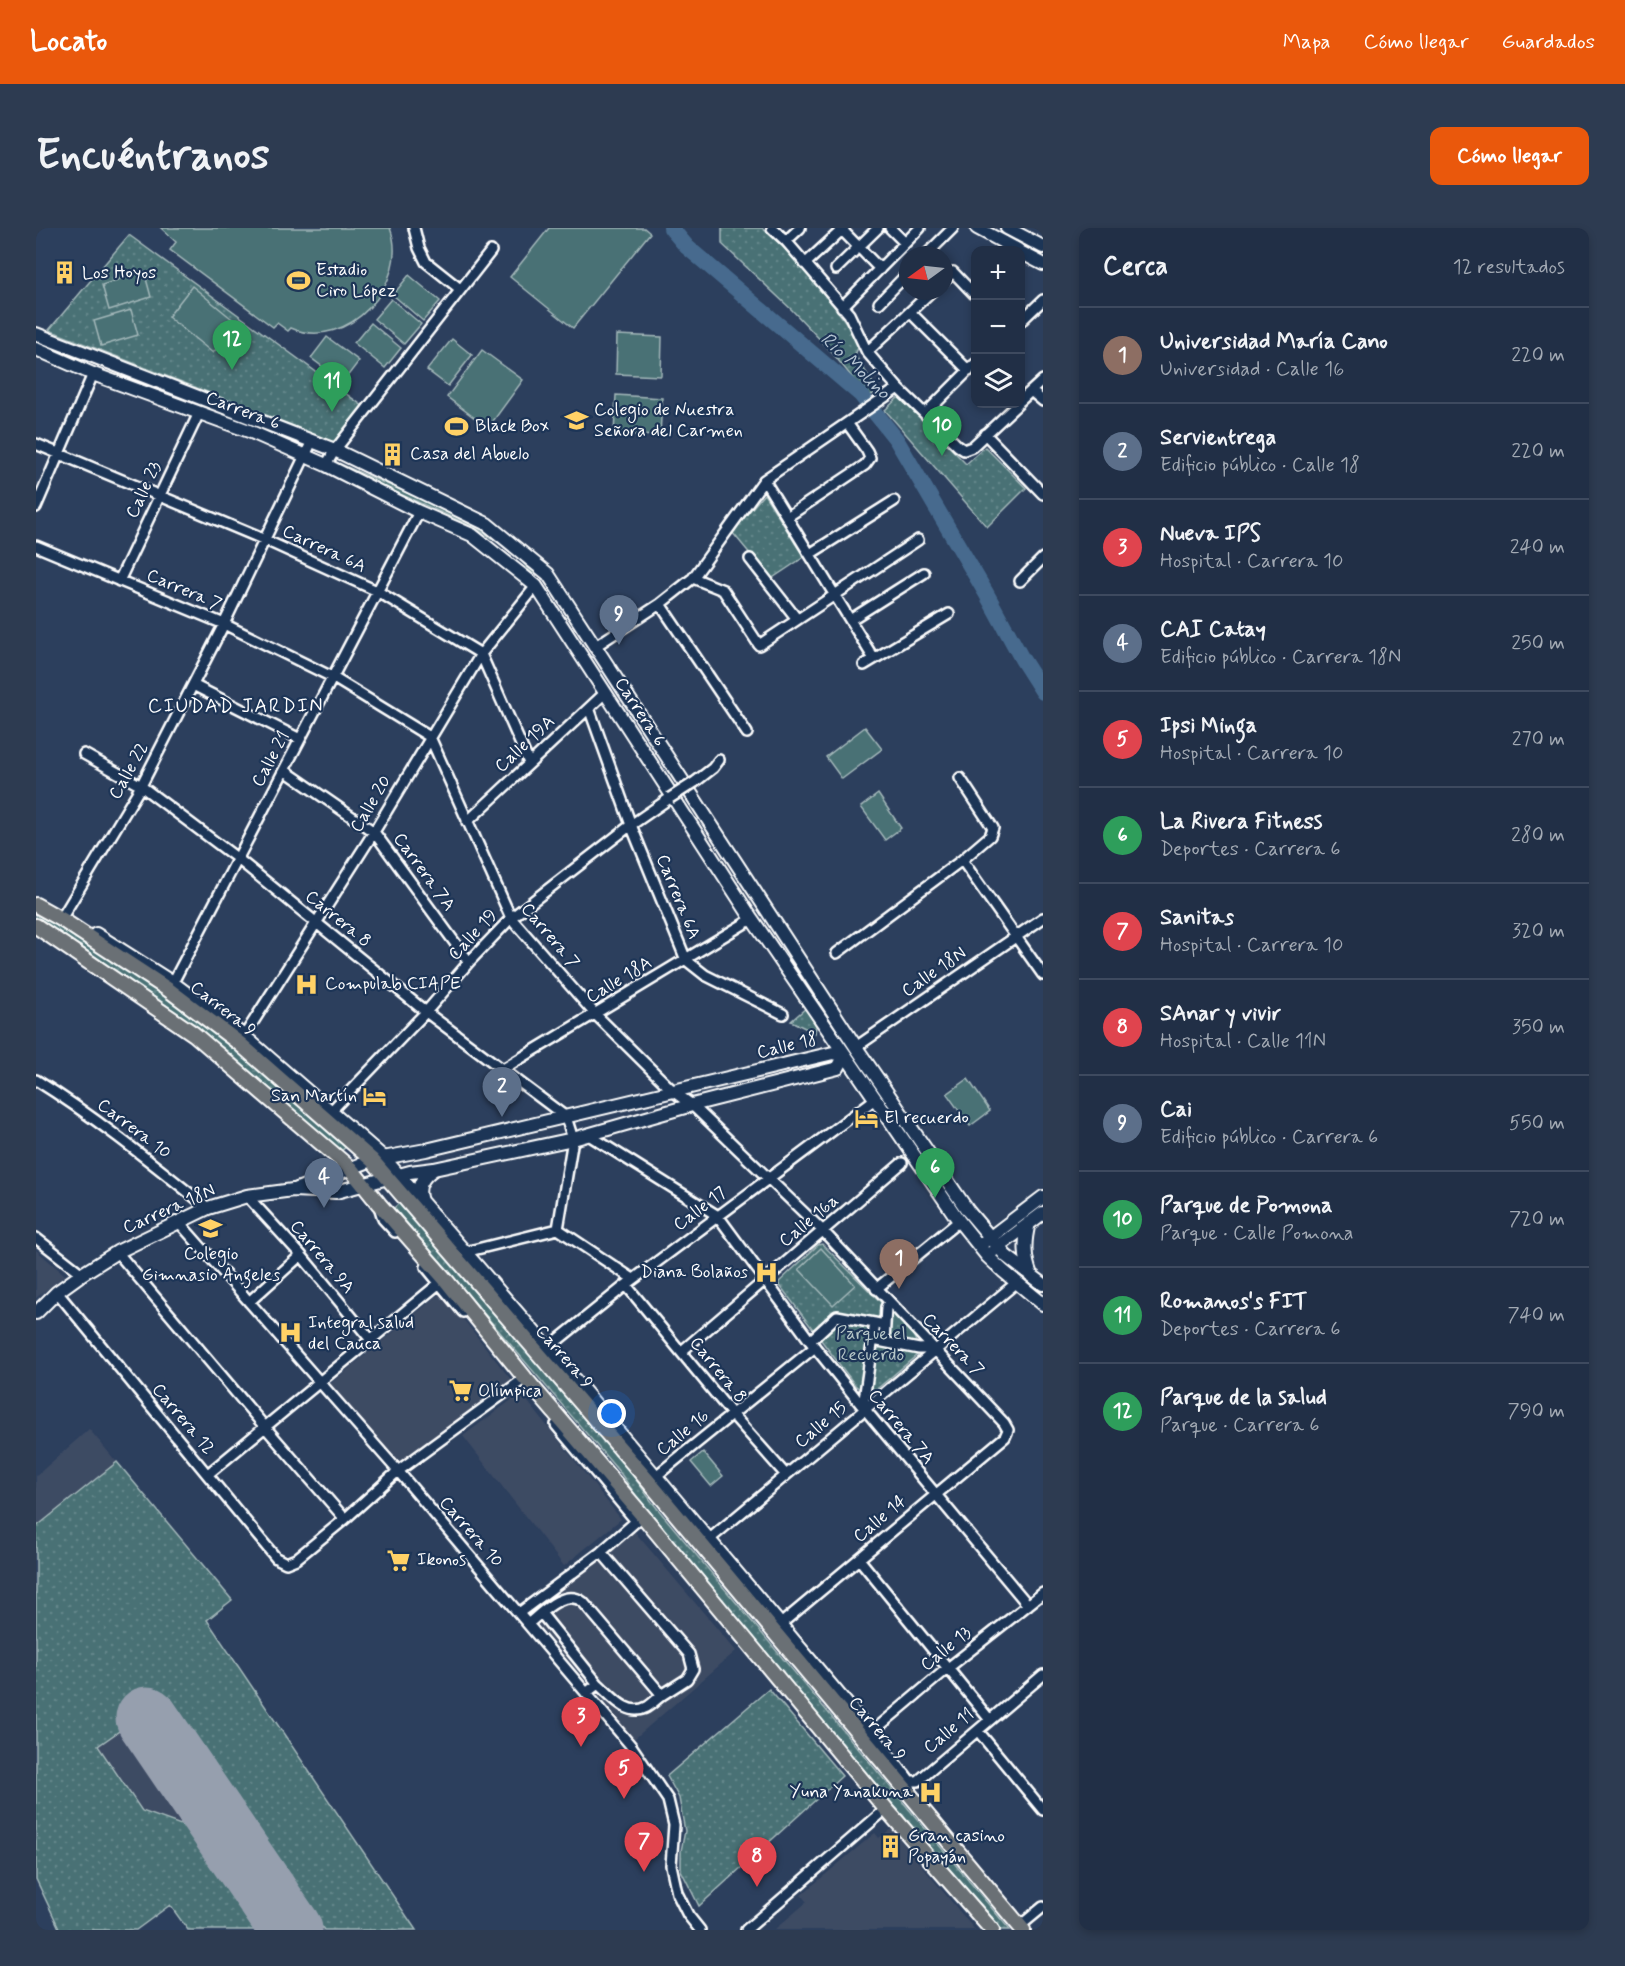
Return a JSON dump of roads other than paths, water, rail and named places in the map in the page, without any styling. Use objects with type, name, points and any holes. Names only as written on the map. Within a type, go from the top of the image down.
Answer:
[{"type":"main road","points":[[977,228],[1010,246]]},
{"type":"main road","points":[[1007,228],[1043,247]]},
{"type":"main road","points":[[1025,254],[1043,264]]},
{"type":"main road","name":"Carrera 6","points":[[36,334],[335,450],[487,524],[548,574],[856,1047],[962,1201],[1006,1256],[1043,1284]]},
{"type":"main road","name":"Carrera 6","points":[[36,349],[93,374],[305,455],[419,512],[472,535],[536,586],[752,919],[959,1221],[982,1251],[1042,1305]]},
{"type":"main road","points":[[36,898],[62,916]]},
{"type":"main road","name":"Carrera 9","points":[[36,905],[62,916],[171,986],[242,1040],[377,1159],[649,1482],[705,1543],[738,1591],[776,1628],[914,1802],[1021,1928]]},
{"type":"main road","name":"Carrera 9","points":[[36,926],[194,1034],[350,1168],[639,1519],[992,1930]]},
{"type":"main road","points":[[813,1058],[824,1045],[827,1029]]},
{"type":"main road","points":[[242,1040],[331,1111],[377,1159]]},
{"type":"main road","name":"Calle 18N","points":[[845,1055],[856,1047]]},
{"type":"main road","name":"Calle 18","points":[[293,1190],[377,1159],[426,1150],[833,1053],[845,1055],[838,1068],[692,1105],[573,1139],[394,1177],[336,1192]]},
{"type":"main road","points":[[423,1205],[419,1196],[419,1188],[422,1180],[434,1169]]},
{"type":"main road","points":[[394,1177],[423,1205],[548,1348],[656,1476],[705,1543],[759,1601],[776,1628],[871,1733],[908,1786],[914,1802]]},
{"type":"main road","name":"Carrera 18N","points":[[36,1312],[57,1292],[117,1252],[208,1208],[247,1196],[293,1190],[336,1192]]},
{"type":"main road","points":[[994,1243],[1043,1197]]},
{"type":"main road","points":[[982,1251],[1043,1213]]},
{"type":"main road","points":[[1029,1223],[1025,1252],[1031,1275]]},
{"type":"main road","points":[[738,1591],[759,1601]]},
{"type":"street","points":[[414,228],[419,248],[426,262],[460,289]]},
{"type":"street","points":[[772,228],[849,314],[867,352],[898,388],[958,446],[964,450],[972,447],[1013,408]]},
{"type":"street","points":[[786,242],[800,228]]},
{"type":"street","points":[[836,269],[878,228]]},
{"type":"street","points":[[890,228],[905,243]]},
{"type":"street","points":[[842,307],[920,228]]},
{"type":"street","points":[[935,246],[953,228]]},
{"type":"street","points":[[805,264],[842,229],[880,269]]},
{"type":"street","points":[[326,465],[335,450],[491,251]]},
{"type":"street","points":[[953,272],[971,291]]},
{"type":"street","points":[[879,303],[899,282]]},
{"type":"street","points":[[867,352],[923,300]]},
{"type":"street","points":[[1025,317],[1043,300]]},
{"type":"street","points":[[910,312],[971,367]]},
{"type":"street","points":[[925,414],[971,369]]},
{"type":"street","points":[[36,507],[93,374]]},
{"type":"street","points":[[1025,396],[1043,380]]},
{"type":"street","points":[[594,647],[660,604],[693,578],[764,480],[898,388]]},
{"type":"street","points":[[1031,391],[1043,401]]},
{"type":"street","name":"Calle 23","points":[[119,581],[200,413]]},
{"type":"street","points":[[787,517],[865,465],[870,458],[847,423]]},
{"type":"street","points":[[985,434],[1043,494]]},
{"type":"street","name":"Calle 22","points":[[62,916],[141,786],[224,624],[312,441]]},
{"type":"street","name":"Carrera 6A","points":[[36,444],[265,540],[377,591],[481,654]]},
{"type":"street","points":[[764,480],[874,659]]},
{"type":"street","points":[[810,554],[894,501]]},
{"type":"street","name":"Calle 21","points":[[171,986],[419,512]]},
{"type":"street","points":[[693,578],[723,590],[759,645],[918,540]]},
{"type":"street","name":"Carrera 7","points":[[36,546],[224,624],[332,677],[430,737],[511,918],[595,1014],[674,1092],[692,1105],[823,1230],[1008,1430]]},
{"type":"street","points":[[1020,581],[1043,558]]},
{"type":"street","points":[[750,559],[797,619]]},
{"type":"street","points":[[850,620],[924,573]]},
{"type":"street","name":"Calle 20","points":[[242,1040],[374,832],[481,654],[536,586]]},
{"type":"street","points":[[660,604],[747,733]]},
{"type":"street","points":[[864,665],[949,614]]},
{"type":"street","points":[[481,654],[529,763]]},
{"type":"street","points":[[193,685],[300,739]]},
{"type":"street","name":"Calle 19A","points":[[467,822],[606,692]]},
{"type":"street","name":"Carrera 6A","points":[[589,708],[631,825],[686,960],[705,975],[783,1014]]},
{"type":"street","name":"Carrera 8","points":[[84,754],[141,786],[238,859],[426,1012],[566,1117]]},
{"type":"street","name":"Calle 19","points":[[331,1111],[426,1012],[511,918],[631,825],[695,783],[719,760]]},
{"type":"street","name":"Carrera 7A","points":[[284,770],[374,832],[469,962]]},
{"type":"street","points":[[837,953],[962,860],[990,836],[993,828],[960,778]]},
{"type":"street","points":[[962,860],[1043,975]]},
{"type":"street","name":"Calle 18N","points":[[856,1047],[1043,918]]},
{"type":"street","name":"Calle 18A","points":[[503,1069],[752,919]]},
{"type":"street","name":"Carrera 10","points":[[36,1080],[114,1134],[208,1208]]},
{"type":"street","name":"Calle 17","points":[[548,1348],[630,1282],[875,1099]]},
{"type":"street","points":[[465,1252],[558,1229],[573,1139],[566,1117]]},
{"type":"street","name":"Carrera 7A","points":[[587,1134],[718,1216],[812,1344],[1028,1605]]},
{"type":"street","name":"Calle 16a","points":[[682,1351],[902,1164]]},
{"type":"street","name":"Carrera 9A","points":[[247,1196],[301,1255],[371,1340]]},
{"type":"street","name":"Carrera 10","points":[[178,1221],[398,1472],[632,1748],[668,1800],[674,1825],[671,1865],[677,1893],[688,1915],[700,1930]]},
{"type":"street","points":[[876,1289],[959,1221]]},
{"type":"street","name":"Carrera 8","points":[[558,1229],[630,1282],[732,1414],[786,1475]]},
{"type":"street","points":[[36,1238],[82,1274]]},
{"type":"street","points":[[117,1252],[264,1427],[345,1519],[398,1472],[523,1380]]},
{"type":"street","points":[[249,1302],[301,1255]]},
{"type":"street","points":[[208,1474],[442,1281]]},
{"type":"street","name":"Calle 15","points":[[705,1543],[934,1349],[1016,1283]]},
{"type":"street","name":"Carrera 12","points":[[57,1292],[276,1558],[286,1563],[296,1559],[345,1519]]},
{"type":"street","points":[[884,1342],[886,1307],[889,1303]]},
{"type":"street","name":"Calle 16","points":[[656,1476],[812,1344],[837,1316],[875,1323]]},
{"type":"street","points":[[864,1408],[875,1323],[885,1325]]},
{"type":"street","points":[[873,1340],[934,1349]]},
{"type":"street","name":"Calle 14","points":[[776,1628],[1005,1437],[1008,1430]]},
{"type":"street","points":[[519,1613],[601,1552],[639,1519]]},
{"type":"street","points":[[541,1613],[598,1684],[625,1708],[638,1710],[646,1707],[687,1679],[693,1669],[689,1654],[601,1552]]},
{"type":"street","points":[[859,1559],[990,1720]]},
{"type":"street","name":"Calle 13","points":[[871,1733],[948,1668],[1043,1593]]},
{"type":"street","points":[[528,1624],[556,1602],[577,1598],[583,1602],[662,1695]]},
{"type":"street","name":"Calle 11","points":[[890,1758],[910,1781],[914,1782],[1043,1675]]},
{"type":"street","points":[[586,1693],[598,1684]]},
{"type":"street","points":[[978,1731],[1043,1810]]},
{"type":"street","points":[[746,1930],[886,1809]]},
{"type":"street","points":[[1021,1928],[1043,1907]]},
{"type":"waterway","name":"Río Molino","points":[[671,228],[687,247],[861,395],[896,439],[1043,692]]},
{"type":"place","name":"Los Hoyos","points":[[64,273]]},
{"type":"place","name":"Estadio Ciro López","points":[[298,280]]},
{"type":"place","name":"Parque de la salud","points":[[232,370]]},
{"type":"place","name":"Romanos's FIT","points":[[332,412]]},
{"type":"place","name":"Colegio de Nuestra Señora del Carmen","points":[[576,420]]},
{"type":"place","name":"Black Box","points":[[457,426]]},
{"type":"place","name":"Casa del Abuelo","points":[[392,454]]},
{"type":"place","name":"Parque de Pomona","points":[[942,456]]},
{"type":"place","name":"Cai","points":[[619,645]]},
{"type":"place","name":"Compulab CIAPE","points":[[307,984]]},
{"type":"place","name":"San Martín","points":[[375,1096]]},
{"type":"place","name":"Servientrega","points":[[502,1117]]},
{"type":"place","name":"El recuerdo","points":[[866,1118]]},
{"type":"place","name":"La Rivera Fitness","points":[[935,1198]]},
{"type":"place","name":"CAI Catay","points":[[324,1208]]},
{"type":"place","name":"Colegio Gimnasio Angeles","points":[[211,1228]]},
{"type":"place","name":"Diana Bolaños","points":[[766,1272]]},
{"type":"place","name":"Universidad María Cano","points":[[899,1289]]},
{"type":"place","name":"Integral salud del Cauca","points":[[290,1333]]},
{"type":"place","name":"Olímpica","points":[[460,1391]]},
{"type":"place","name":"Ikonos","points":[[399,1560]]},
{"type":"place","name":"Nueva IPS","points":[[581,1747]]},
{"type":"place","name":"Yuna Yanakuna","points":[[931,1792]]},
{"type":"place","name":"Ipsi Minga","points":[[624,1799]]},
{"type":"place","name":"Gran casino Popayán","points":[[890,1846]]},
{"type":"place","name":"Sanitas","points":[[644,1872]]},
{"type":"place","name":"SAnar y vivir","points":[[757,1887]]},
{"type":"district","name":"CIUDAD JARDIN","points":[[236,706]]},
{"type":"park label","name":"Parque el Recuerdo","points":[[871,1344]]}]
